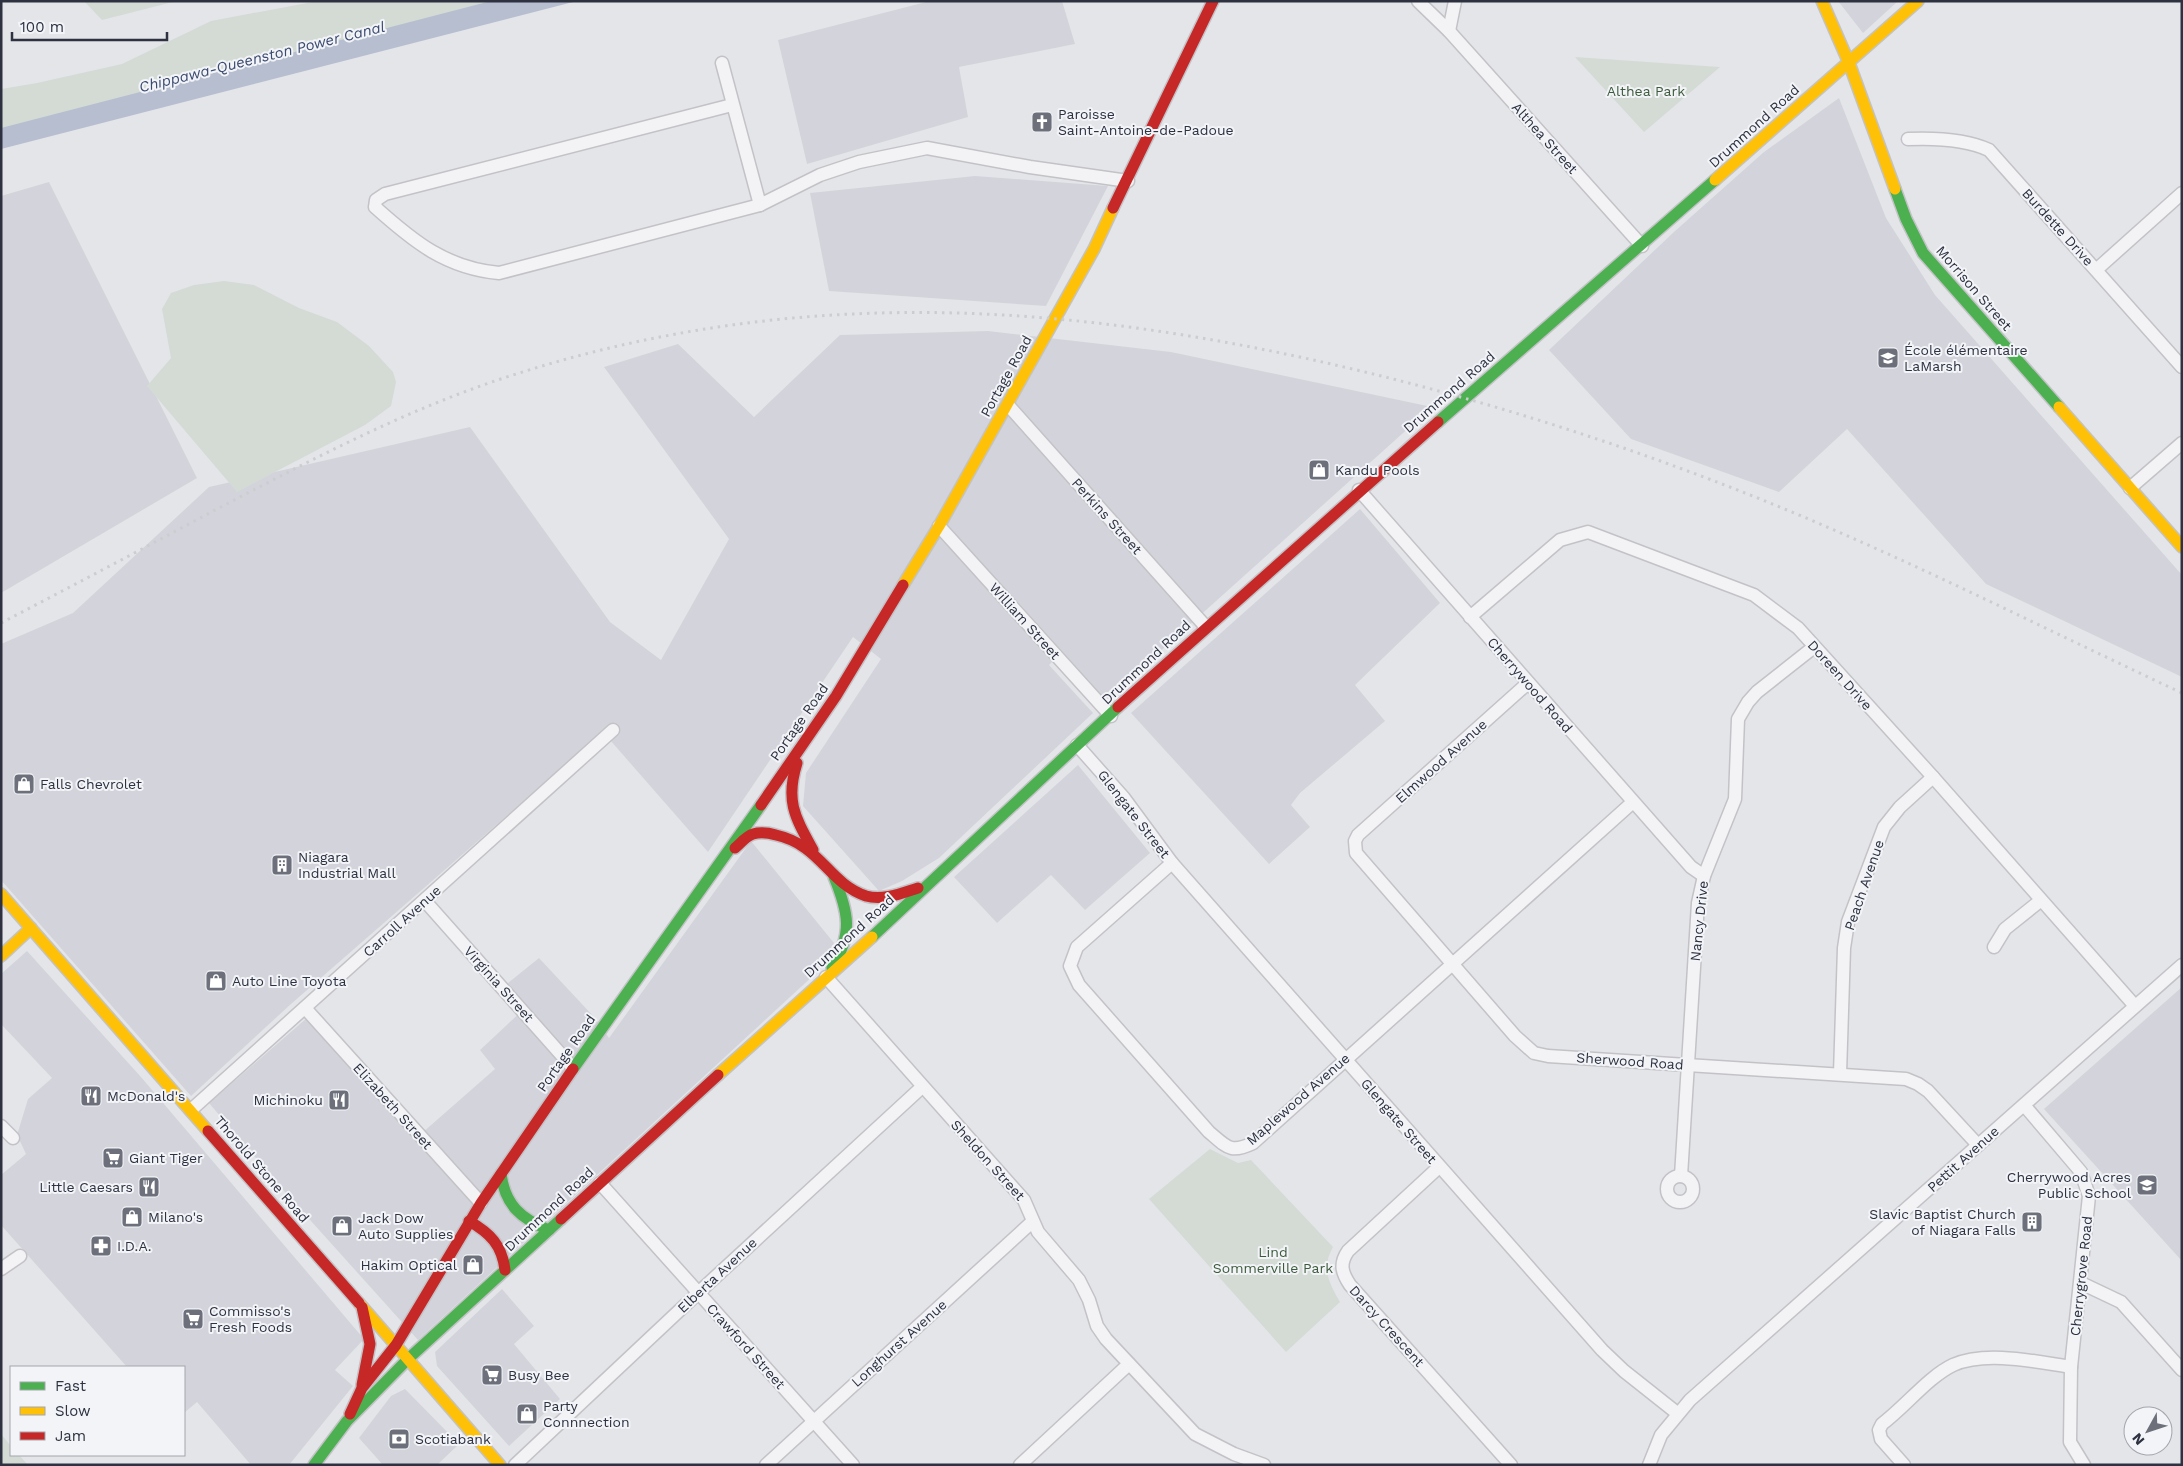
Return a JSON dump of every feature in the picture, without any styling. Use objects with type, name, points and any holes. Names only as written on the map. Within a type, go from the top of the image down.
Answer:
[{"type":"main road","name":"Portage Road","points":[[347,1421],[362,1388],[396,1345],[481,1203],[573,1068],[729,853],[733,843],[836,696],[939,526],[1094,249],[1213,1]]},
{"type":"main road","name":"Morrison Street","points":[[1822,1],[1849,62],[1906,219],[1924,253],[2182,546]]},
{"type":"main road","name":"Drummond Road","points":[[408,1359],[826,977],[839,969],[1206,626],[1359,490],[1642,246],[1918,1]]},
{"type":"main road","points":[[815,726],[790,783],[790,801],[796,819],[815,852],[833,875],[848,888],[876,898],[891,898],[929,883]]},
{"type":"main road","points":[[729,853],[753,834],[767,833],[781,834],[815,852]]},
{"type":"main road","points":[[826,977],[843,952],[848,928],[844,901],[833,875]]},
{"type":"main road","name":"Thorold Stone Road","points":[[1,894],[500,1465]]},
{"type":"main road","points":[[1,956],[31,928]]},
{"type":"main road","points":[[501,1174],[501,1188],[513,1209],[530,1223],[549,1230]]},
{"type":"main road","points":[[470,1221],[488,1232],[497,1243],[504,1254],[506,1270]]},
{"type":"main road","points":[[362,1307],[370,1344],[362,1388]]},
{"type":"main road","name":"Portage Road","points":[[314,1465],[347,1421],[408,1359]]},
{"type":"street","name":"Althea Street","points":[[1418,1],[1449,31],[1642,246]]},
{"type":"street","points":[[1449,31],[1455,1]]},
{"type":"street","points":[[722,63],[760,205]]},
{"type":"street","points":[[732,104],[385,194],[376,200],[375,207],[399,229],[438,256],[474,270],[499,273],[760,205],[820,175],[859,162],[927,148],[1030,167],[1128,181]]},
{"type":"street","name":"Burdette Drive","points":[[1908,139],[1980,146],[1989,150],[2182,367]]},
{"type":"street","points":[[2096,270],[2182,193]]},
{"type":"street","name":"Perkins Street","points":[[1008,404],[1206,626]]},
{"type":"street","points":[[2130,488],[2182,443]]},
{"type":"street","name":"Cherrywood Road","points":[[1359,490],[1691,867],[1704,876]]},
{"type":"street","name":"William Street","points":[[939,526],[1111,716]]},
{"type":"street","name":"Doreen Drive","points":[[1470,617],[1560,540],[1588,532],[1754,595],[1798,628],[1933,777],[2135,1006]]},
{"type":"street","name":"Nancy Drive","points":[[1681,1176],[1698,903],[1704,876],[1735,799],[1738,719],[1748,702],[1757,692],[1814,647]]},
{"type":"street","name":"Elmwood Avenue","points":[[1355,841],[1358,835],[1528,683]]},
{"type":"street","name":"Carroll Avenue","points":[[191,1110],[613,730]]},
{"type":"street","name":"Glengate Street","points":[[1078,745],[1124,798],[1172,863],[1602,1350],[1624,1371],[1677,1413]]},
{"type":"street","name":"Peach Avenue","points":[[1840,1074],[1844,948],[1848,922],[1884,827],[1900,807],[1933,777]]},
{"type":"street","name":"Maplewood Avenue","points":[[1172,863],[1077,947],[1070,966],[1079,985],[1209,1132],[1230,1149],[1240,1149],[1253,1143],[1344,1059],[1633,802]]},
{"type":"street","name":"Sherwood Road","points":[[1355,841],[1356,853],[1515,1036],[1534,1052],[1548,1056],[1906,1079],[1918,1084],[1978,1145]]},
{"type":"street","points":[[1994,947],[2004,930],[2040,900]]},
{"type":"street","name":"Virginia Street","points":[[425,901],[573,1068]]},
{"type":"street","name":"Pettit Avenue","points":[[1649,1465],[1661,1435],[1677,1413],[2182,965]]},
{"type":"street","name":"Sheldon Street","points":[[826,977],[1024,1200],[1032,1222],[1047,1244],[1079,1280],[1089,1300],[1097,1326],[1129,1364],[1195,1434],[1232,1460],[1264,1465]]},
{"type":"street","name":"Elizabeth Street","points":[[305,1008],[481,1203]]},
{"type":"street","name":"Elberta Avenue","points":[[515,1465],[922,1087]]},
{"type":"street","name":"Cherrygrove Road","points":[[2024,1105],[2075,1164],[2086,1183],[2089,1196],[2072,1367],[2070,1442],[2084,1465]]},
{"type":"street","points":[[1,1126],[13,1138]]},
{"type":"street","name":"Darcy Crescent","points":[[1439,1167],[1348,1251],[1343,1259],[1342,1273],[1356,1292],[1511,1465]]},
{"type":"street","name":"Crawford Street","points":[[600,1183],[853,1465]]},
{"type":"street","name":"Longhurst Avenue","points":[[766,1465],[1032,1222]]},
{"type":"street","points":[[1,1269],[20,1256]]},
{"type":"street","points":[[2081,1283],[2121,1302],[2182,1370]]},
{"type":"street","points":[[1904,1465],[1881,1440],[1879,1430],[1882,1424],[1953,1365],[1982,1358],[2023,1360],[2072,1367]]},
{"type":"street","points":[[1020,1465],[1129,1364]]},
{"type":"shaded area","points":[[930,1],[1062,1],[1075,44],[959,67],[968,117],[807,164],[778,40]]},
{"type":"shaded area","points":[[1838,1],[1898,1],[1863,33]]},
{"type":"shaded area","points":[[1839,98],[1886,218],[1935,295],[2182,575],[2182,677],[1986,584],[1847,429],[1779,492],[1631,439],[1549,350],[1675,231],[1764,152]]},
{"type":"shaded area","points":[[975,176],[1108,186],[1046,306],[829,291],[810,193]]},
{"type":"shaded area","points":[[49,182],[197,478],[1,593],[1,196]]},
{"type":"shaded area","points":[[988,331],[1171,352],[1432,407],[1106,700],[1061,653],[1049,665],[1093,713],[939,858],[902,881],[879,891],[803,806],[806,773],[881,659],[853,637],[708,852],[603,732],[291,1004],[191,1096],[1,880],[1,644],[73,613],[209,487],[470,427],[610,622],[661,660],[729,539],[604,367],[678,344],[754,417],[840,335]]},
{"type":"shaded area","points":[[1360,509],[1440,603],[1355,685],[1385,721],[1300,793],[1291,805],[1310,827],[1269,864],[1131,713]]},
{"type":"shaded area","points":[[1078,765],[1150,853],[1085,910],[1051,875],[997,923],[954,877]]},
{"type":"shaded area","points":[[751,841],[834,943],[815,974],[418,1340],[284,1191],[209,1103],[308,1017],[414,1140],[495,1069],[480,1050],[525,1008],[508,983],[539,958],[595,1018],[609,1038]]},
{"type":"shaded area","points":[[27,951],[141,1077],[364,1339],[335,1370],[353,1386],[289,1465],[251,1465],[197,1402],[185,1412],[185,1366],[126,1366],[1,1225],[1,1175],[26,1154],[17,1135],[28,1099],[52,1078],[1,1024],[1,974]]},
{"type":"shaded area","name":"Cherrywood Acres Public School","points":[[2182,987],[2182,1261],[2044,1109]]},
{"type":"shaded area","points":[[502,1289],[534,1326],[514,1344],[560,1399],[509,1446],[437,1366],[435,1352]]},
{"type":"shaded area","points":[[405,1389],[459,1444],[437,1465],[383,1465],[359,1438],[391,1396]]},
{"type":"green space","points":[[84,1],[177,1],[102,20]]},
{"type":"green space","points":[[318,1],[511,1],[1,131],[1,89],[122,64],[211,21]]},
{"type":"green space","name":"Althea Park","points":[[1575,57],[1720,67],[1644,132]]},
{"type":"green space","points":[[224,281],[254,285],[299,308],[337,322],[369,346],[393,372],[396,382],[391,406],[365,425],[237,492],[147,386],[171,358],[162,309],[171,293],[194,285]]},
{"type":"green space","name":"Lind Sommerville Park","points":[[1210,1149],[1238,1163],[1251,1160],[1333,1247],[1327,1262],[1327,1269],[1330,1282],[1340,1302],[1286,1352],[1149,1199]]},
{"type":"green space","points":[[1,1434],[10,1445],[10,1456],[20,1456],[28,1465],[1,1465]]},
{"type":"water","name":"Chippawa-Queenston Power Canal","points":[[491,1],[577,1],[1,149],[1,128]]},
{"type":"railway","points":[[1,623],[325,453],[436,403],[513,375],[620,346],[726,326],[831,315],[937,313],[1042,318],[1148,330],[1254,348],[1361,371],[1517,413],[1670,464],[1770,503],[1926,571],[2182,693]]},
{"type":"traffic: fast","points":[[1438,422],[1715,180]]},
{"type":"traffic: fast","points":[[1895,189],[1906,219],[1923,253],[2059,407]]},
{"type":"traffic: fast","points":[[872,937],[1118,707]]},
{"type":"traffic: fast","points":[[573,1069],[761,805]]},
{"type":"traffic: fast","points":[[832,968],[839,956],[846,934],[843,902],[834,877]]},
{"type":"traffic: fast","points":[[501,1174],[506,1194],[516,1210],[530,1221],[549,1230]]},
{"type":"traffic: fast","points":[[314,1465],[347,1421],[408,1359],[561,1219]]},
{"type":"traffic: slow","points":[[1822,1],[1849,63],[1895,189]]},
{"type":"traffic: slow","points":[[1715,180],[1918,1]]},
{"type":"traffic: slow","points":[[903,585],[939,526],[1094,249],[1113,208]]},
{"type":"traffic: slow","points":[[2059,407],[2182,547]]},
{"type":"traffic: slow","points":[[1,894],[208,1131]]},
{"type":"traffic: slow","points":[[1,956],[31,928]]},
{"type":"traffic: slow","points":[[718,1075],[872,937]]},
{"type":"traffic: slow","points":[[359,1303],[500,1465]]},
{"type":"traffic: jam","points":[[1113,208],[1213,1]]},
{"type":"traffic: jam","points":[[1118,707],[1438,422]]},
{"type":"traffic: jam","points":[[761,805],[836,696],[903,585]]},
{"type":"traffic: jam","points":[[797,763],[792,788],[792,799],[801,828],[813,850]]},
{"type":"traffic: jam","points":[[735,848],[750,835],[773,834],[804,847],[842,882],[866,896],[886,897],[918,888]]},
{"type":"traffic: jam","points":[[350,1414],[362,1388],[396,1345],[481,1203],[573,1069]]},
{"type":"traffic: jam","points":[[561,1219],[718,1075]]},
{"type":"traffic: jam","points":[[208,1131],[359,1303]]},
{"type":"traffic: jam","points":[[469,1221],[483,1230],[494,1241],[501,1253],[505,1270]]},
{"type":"traffic: jam","points":[[362,1307],[370,1344],[362,1385]]},
{"type":"place","name":"Paroisse Saint-Antoine-de-Padoue","points":[[1042,122]]},
{"type":"place","name":"École élémentaire LaMarsh","points":[[1888,358]]},
{"type":"place","name":"Kandu Pools","points":[[1319,470]]},
{"type":"place","name":"Falls Chevrolet","points":[[24,784]]},
{"type":"place","name":"Niagara Industrial Mall","points":[[282,865]]},
{"type":"place","name":"Auto Line Toyota","points":[[216,981]]},
{"type":"place","name":"McDonald's","points":[[91,1096]]},
{"type":"place","name":"Michinoku","points":[[339,1100]]},
{"type":"place","name":"Giant Tiger","points":[[113,1158]]},
{"type":"place","name":"Cherrywood Acres Public School","points":[[2147,1185]]},
{"type":"place","name":"Little Caesars","points":[[149,1187]]},
{"type":"place","name":"Milano's","points":[[132,1217]]},
{"type":"place","name":"Slavic Baptist Church of Niagara Falls","points":[[2032,1222]]},
{"type":"place","name":"Jack Dow Auto Supplies","points":[[342,1226]]},
{"type":"place","name":"I.D.A.","points":[[101,1246]]},
{"type":"place","name":"Hakim Optical","points":[[473,1265]]},
{"type":"place","name":"Commisso's Fresh Foods","points":[[193,1319]]},
{"type":"place","name":"Busy Bee","points":[[492,1375]]},
{"type":"place","name":"Party Connnection","points":[[527,1414]]},
{"type":"place","name":"Scotiabank","points":[[399,1439]]}]
